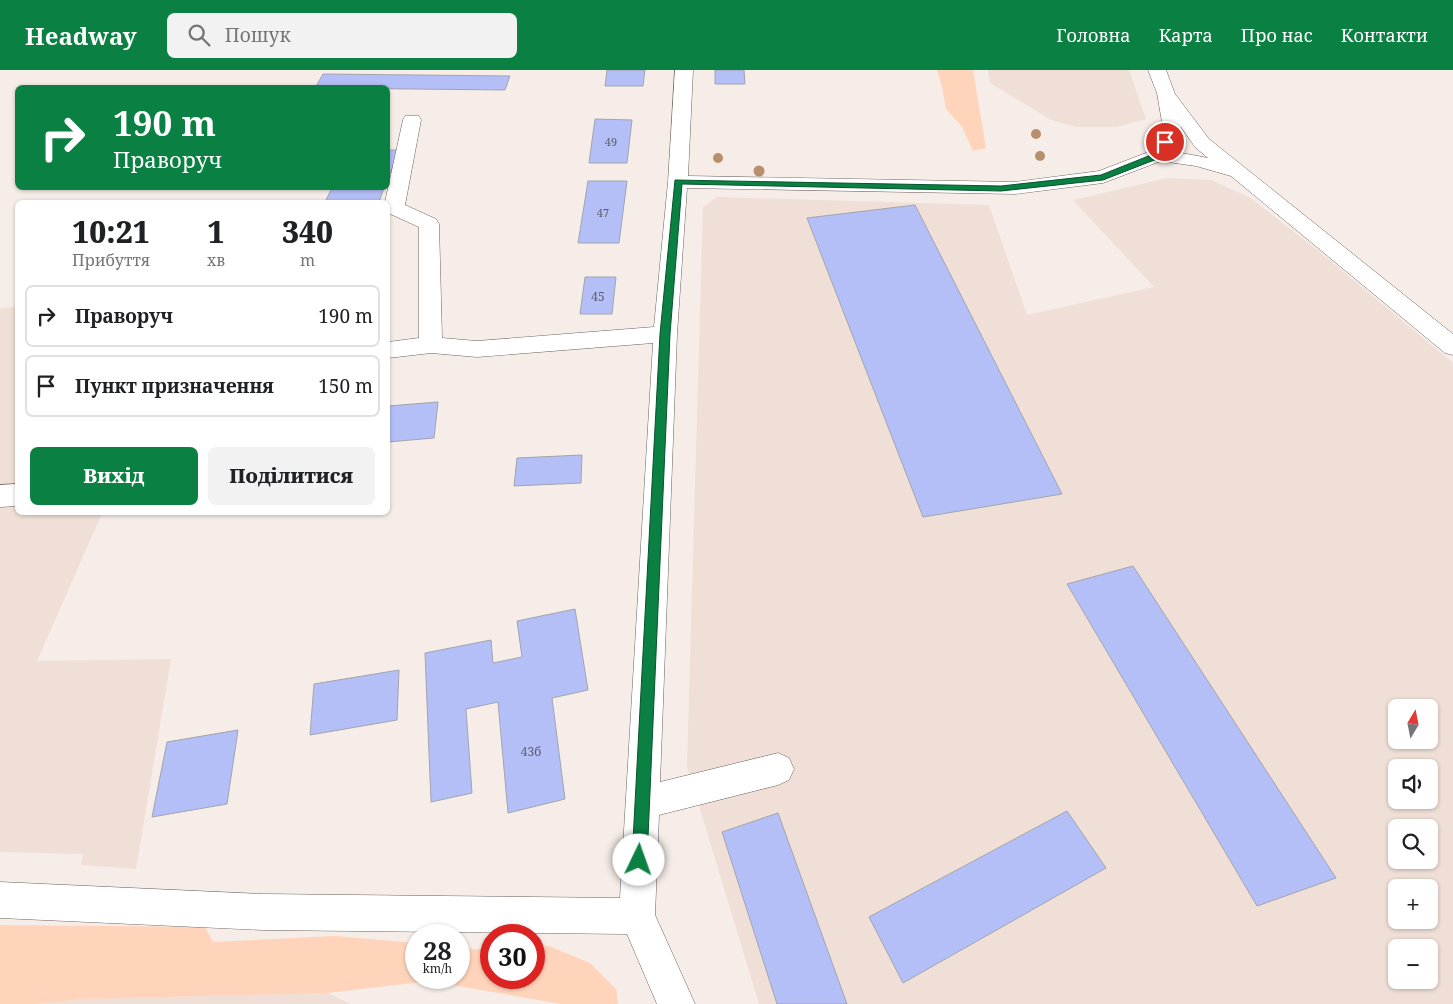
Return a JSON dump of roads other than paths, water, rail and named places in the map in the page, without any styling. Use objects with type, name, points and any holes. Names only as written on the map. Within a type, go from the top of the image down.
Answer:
[{"type":"street","points":[[676,1004],[637,916],[665,334],[678,182],[684,70]]},
{"type":"street","points":[[1157,70],[1166,93],[1172,128],[1159,155]]},
{"type":"street","points":[[1166,93],[1202,143],[1453,347]]},
{"type":"street","points":[[412,120],[394,208],[429,224],[431,345]]},
{"type":"street","points":[[678,182],[1022,187],[1103,177],[1159,155],[1199,161],[1248,179]]},
{"type":"street","points":[[390,350],[431,345],[477,349],[665,334]]},
{"type":"street","points":[[0,496],[15,495]]},
{"type":"street","points":[[642,803],[778,768]]},
{"type":"street","points":[[0,900],[263,912],[637,916]]}]
